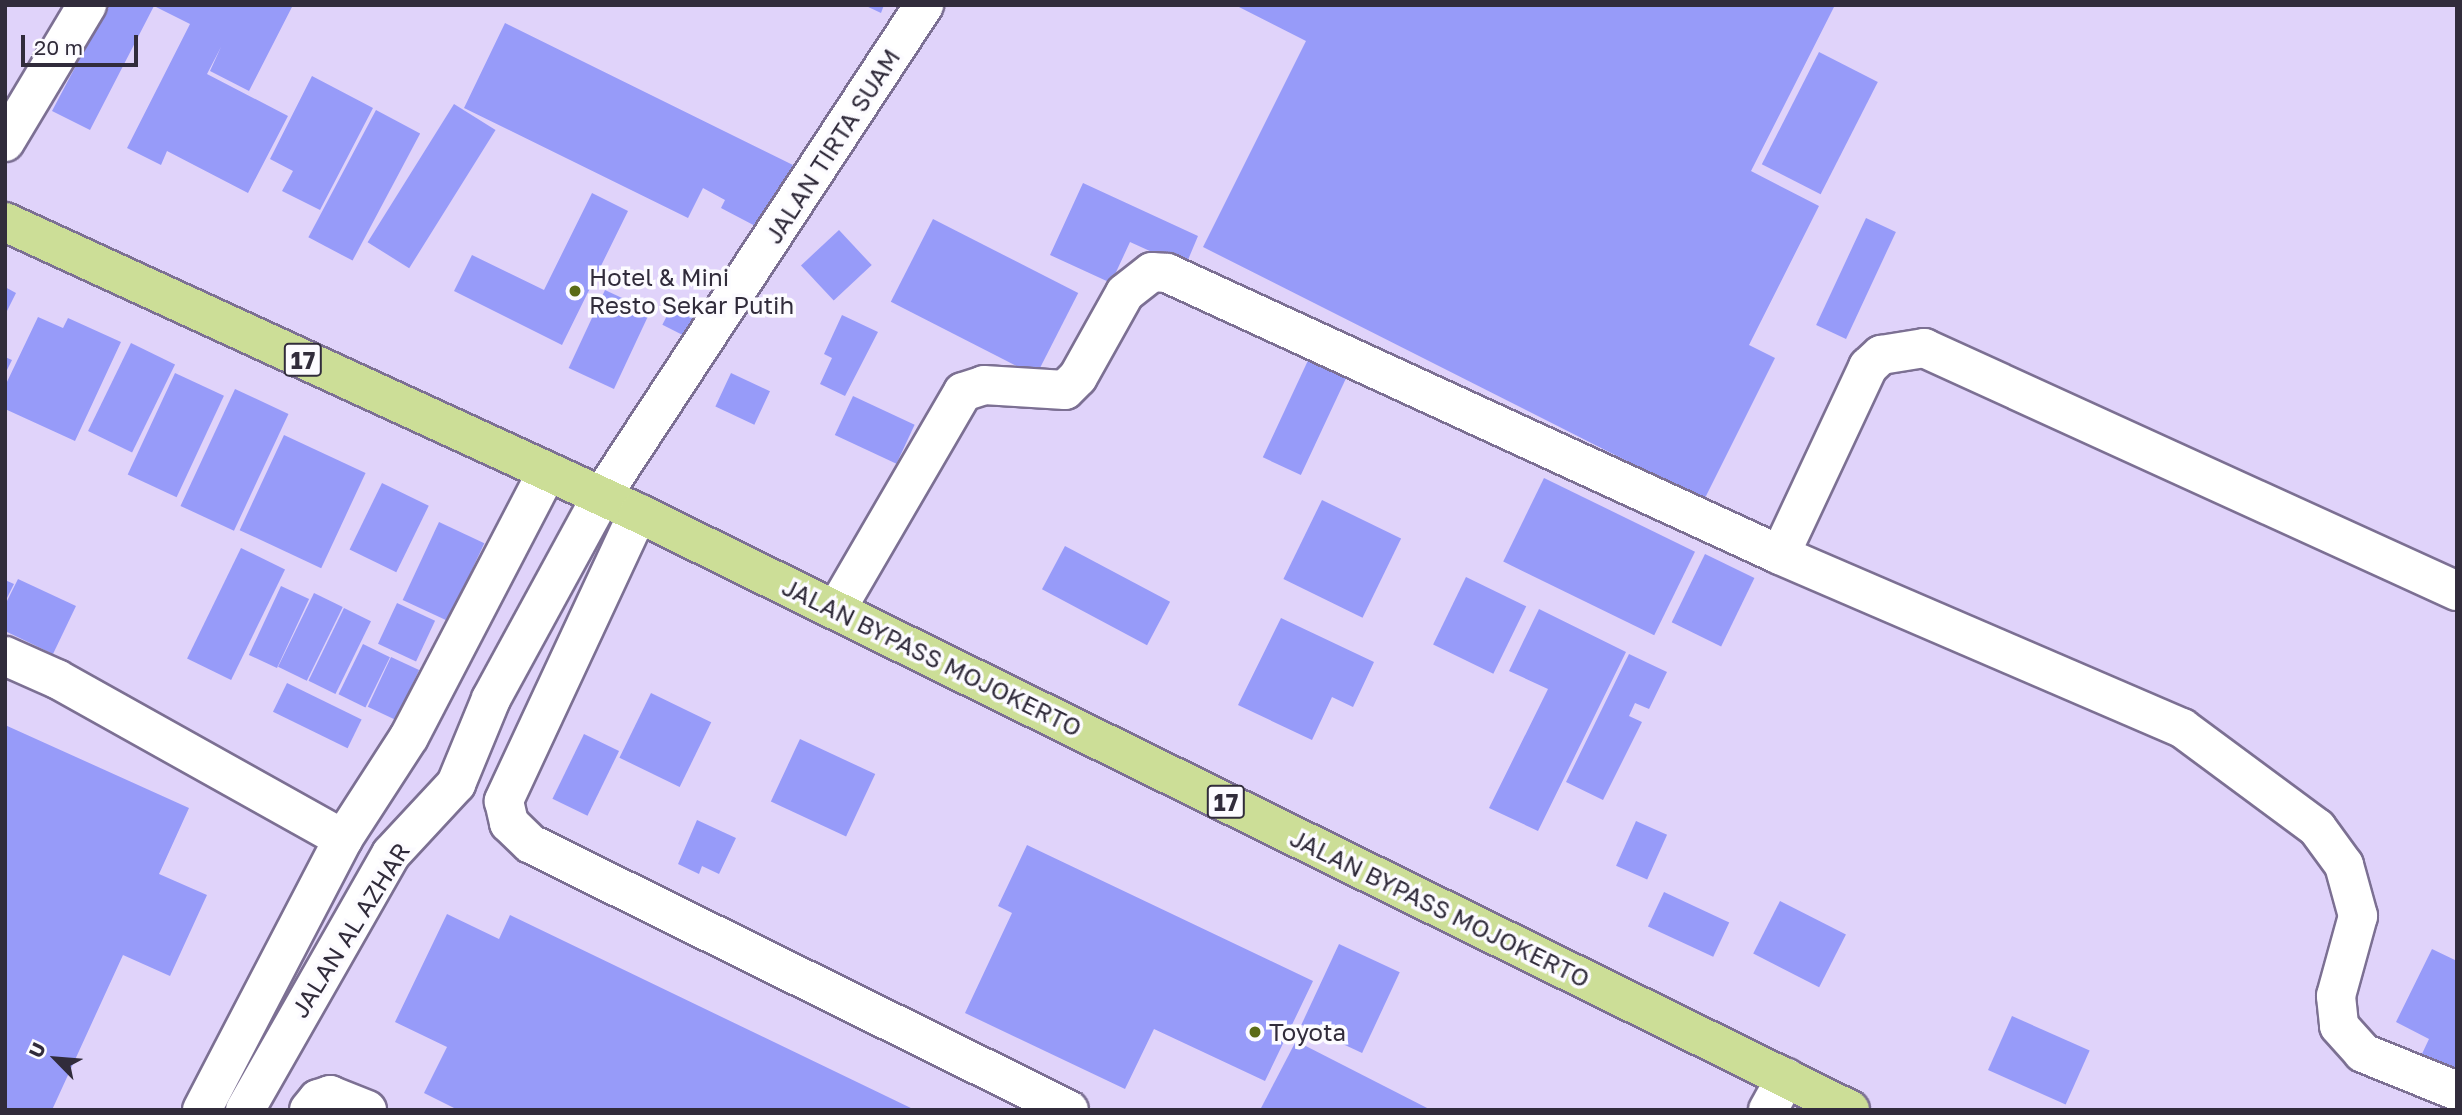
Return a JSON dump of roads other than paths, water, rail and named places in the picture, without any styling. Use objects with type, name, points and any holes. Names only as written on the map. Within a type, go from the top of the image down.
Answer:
[{"type":"highway","name":"JALAN BYPASS MOJOKERTO","points":[[5,222],[638,513],[836,610],[1777,1094],[1850,1110]]},
{"type":"street","points":[[5,142],[87,5]]},
{"type":"street","name":"JALAN TIRTA SUAM","points":[[601,497],[925,5]]},
{"type":"street","points":[[836,610],[957,398],[977,385],[1065,390],[1078,377],[1125,293],[1152,272],[1186,280],[1780,555],[2182,728],[2317,828],[2344,865],[2358,916],[2336,996],[2339,1026],[2363,1053],[2457,1091]]},
{"type":"street","points":[[1780,555],[1868,367],[1881,355],[1924,348],[2457,591]]},
{"type":"street","points":[[202,1110],[343,839],[409,737],[547,472]]},
{"type":"street","name":"JALAN AL AZHAR","points":[[244,1110],[391,854],[456,784],[491,699],[601,497]]},
{"type":"street","points":[[638,513],[504,801],[509,823],[531,844],[1069,1110]]},
{"type":"street","points":[[5,656],[57,679],[343,839]]},
{"type":"street","points":[[309,1110],[330,1095],[367,1110]]},
{"type":"place","name":"Hotel & Mini Resto Sekar Putih","points":[[575,291]]},
{"type":"place","name":"Toyota","points":[[1255,1032]]}]
